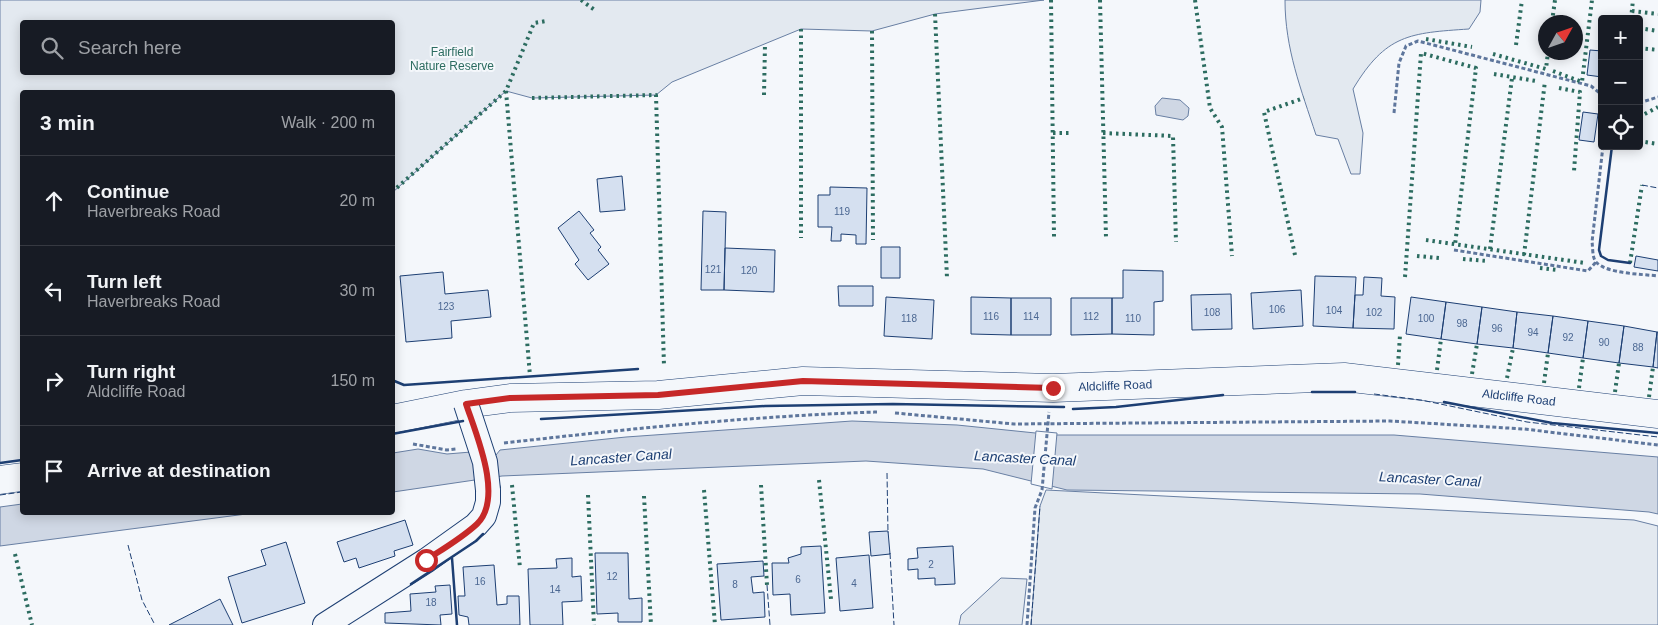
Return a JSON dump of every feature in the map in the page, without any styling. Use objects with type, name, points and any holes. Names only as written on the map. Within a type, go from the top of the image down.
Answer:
[{"type":"street","name":"Aldcliffe Road","points":[[395,418],[466,404],[510,398],[658,395],[803,381],[1053,388],[1344,377],[1658,414]]},
{"type":"street","points":[[325,625],[426,560],[476,525],[484,516],[488,502],[485,462],[466,404]]},
{"type":"street","points":[[0,480],[20,477]]},
{"type":"path","points":[[1394,113],[1399,63],[1406,46],[1418,41],[1591,86],[1598,92]]},
{"type":"path","points":[[1643,102],[1658,97]]},
{"type":"path","points":[[1603,150],[1592,242],[1593,255],[1596,262],[1627,273],[1658,276]]},
{"type":"path","points":[[1454,250],[1588,271],[1596,262]]},
{"type":"path","points":[[494,444],[609,431],[790,416],[878,412]]},
{"type":"path","points":[[888,412],[1014,424],[1390,421],[1524,428],[1658,445]]},
{"type":"path","points":[[1027,625],[1035,508],[1042,490],[1049,412]]},
{"type":"path","points":[[1068,418],[1068,424]]},
{"type":"path","points":[[409,445],[417,444],[447,450],[466,448]]},
{"type":"green space","name":"Fairfield Nature Reserve","points":[[0,0],[1044,0],[935,14],[872,31],[801,29],[672,82],[656,95],[532,98],[506,91],[395,190],[395,90],[20,90],[20,460],[0,463]]},
{"type":"green space","points":[[1285,0],[1481,0],[1480,12],[1469,29],[1431,32],[1401,40],[1377,57],[1365,71],[1353,89],[1363,133],[1360,174],[1351,174],[1338,139],[1316,135],[1291,52]]},
{"type":"green space","points":[[1046,490],[1634,520],[1658,526],[1658,625],[1031,625],[1040,506]]},
{"type":"green space","points":[[1001,578],[1027,579],[1022,625],[959,625],[961,615]]},
{"type":"water","points":[[1162,98],[1180,100],[1189,108],[1188,116],[1183,120],[1156,115],[1155,106]]},
{"type":"water","name":"Lancaster Canal","points":[[852,421],[957,425],[1055,435],[1394,435],[1658,457],[1658,514],[1420,494],[1067,490],[983,469],[866,461],[502,476],[395,492],[395,453],[418,449],[447,454],[471,452],[477,457],[496,455],[500,450],[626,437]]},
{"type":"water","points":[[20,504],[20,515],[239,515],[0,546],[0,507]]},
{"type":"pier","points":[[1036,431],[1057,433],[1052,489],[1031,484]]},
{"type":"building","points":[[1590,50],[1598,51],[1598,76],[1587,75]]},
{"type":"building","points":[[1583,112],[1598,114],[1594,142],[1579,140]]},
{"type":"building","points":[[622,176],[625,210],[600,212],[597,179]]},
{"type":"building","points":[[830,187],[867,188],[866,244],[856,244],[856,235],[841,234],[841,241],[831,241],[832,227],[818,227],[818,195],[830,195]]},
{"type":"building","points":[[579,211],[594,230],[590,233],[601,247],[598,250],[609,264],[588,280],[575,264],[579,260],[558,228]]},
{"type":"building","points":[[703,211],[726,212],[724,290],[701,290]]},
{"type":"building","points":[[881,247],[900,247],[900,278],[881,278]]},
{"type":"building","points":[[725,248],[775,250],[774,292],[724,290]]},
{"type":"building","points":[[1636,256],[1658,260],[1658,271],[1634,267]]},
{"type":"building","points":[[1123,270],[1163,271],[1163,301],[1154,302],[1154,335],[1112,334],[1112,298],[1123,298]]},
{"type":"building","points":[[443,272],[445,294],[488,290],[491,317],[451,321],[452,338],[406,342],[400,276]]},
{"type":"building","points":[[1315,276],[1356,277],[1353,328],[1313,326]]},
{"type":"building","points":[[1364,277],[1382,278],[1381,296],[1395,297],[1394,329],[1353,328],[1355,295],[1363,295]]},
{"type":"building","points":[[838,286],[873,286],[873,306],[839,306]]},
{"type":"building","points":[[1301,290],[1303,326],[1253,329],[1251,293]]},
{"type":"building","points":[[1231,294],[1232,329],[1192,330],[1191,295]]},
{"type":"building","points":[[886,297],[934,300],[932,339],[884,336]]},
{"type":"building","points":[[971,297],[1011,298],[1011,335],[971,334]]},
{"type":"building","points":[[1411,297],[1446,302],[1441,339],[1406,334]]},
{"type":"building","points":[[1011,298],[1051,298],[1051,335],[1011,335]]},
{"type":"building","points":[[1071,298],[1112,298],[1112,334],[1071,335]]},
{"type":"building","points":[[1446,302],[1482,307],[1477,344],[1441,339]]},
{"type":"building","points":[[1482,307],[1517,312],[1513,348],[1477,344]]},
{"type":"building","points":[[1517,312],[1553,316],[1548,353],[1513,348]]},
{"type":"building","points":[[1553,316],[1588,321],[1583,358],[1548,353]]},
{"type":"building","points":[[1588,321],[1624,326],[1619,363],[1583,358]]},
{"type":"building","points":[[1624,326],[1657,332],[1653,367],[1619,363]]},
{"type":"building","points":[[1658,332],[1658,368],[1653,367]]},
{"type":"building","points":[[405,520],[413,545],[394,551],[395,556],[359,568],[356,558],[344,562],[337,542]]},
{"type":"building","points":[[888,531],[890,554],[871,556],[869,532]]},
{"type":"building","points":[[286,542],[305,603],[242,623],[228,577],[266,565],[261,550]]},
{"type":"building","points":[[821,546],[825,613],[791,615],[790,594],[773,595],[772,563],[789,563],[788,558],[801,554],[801,547]]},
{"type":"building","points":[[953,546],[955,584],[935,585],[935,578],[918,579],[918,569],[908,570],[908,559],[918,558],[917,548]]},
{"type":"building","points":[[595,553],[628,553],[629,599],[642,598],[642,622],[618,622],[618,613],[597,614]]},
{"type":"building","points":[[869,555],[873,608],[840,611],[836,558]]},
{"type":"building","points":[[572,558],[572,577],[581,576],[582,601],[562,602],[563,625],[530,625],[528,569],[557,568],[556,559]]},
{"type":"building","points":[[763,561],[764,576],[751,577],[753,593],[764,592],[765,617],[721,620],[717,564]]},
{"type":"building","points":[[494,565],[497,605],[507,604],[507,596],[519,596],[520,625],[469,625],[468,617],[459,615],[458,596],[465,596],[463,567]]},
{"type":"building","points":[[450,585],[452,614],[440,615],[441,625],[385,623],[385,613],[411,611],[410,594],[436,592],[435,586]]},
{"type":"building","points":[[220,599],[233,625],[169,625]]},
{"type":"hedge","points":[[581,0],[596,11]]},
{"type":"hedge","points":[[1051,0],[1054,237]]},
{"type":"hedge","points":[[1100,0],[1106,238]]},
{"type":"hedge","points":[[1195,0],[1210,108],[1222,127],[1232,256]]},
{"type":"hedge","points":[[1516,45],[1522,0]]},
{"type":"hedge","points":[[1553,15],[1555,0]]},
{"type":"hedge","points":[[1553,71],[1582,82],[1592,0]]},
{"type":"hedge","points":[[1631,15],[1633,0]]},
{"type":"hedge","points":[[1632,11],[1658,14]]},
{"type":"hedge","points":[[935,14],[947,278]]},
{"type":"hedge","points":[[395,189],[506,91],[534,23],[546,21]]},
{"type":"hedge","points":[[801,29],[801,238]]},
{"type":"hedge","points":[[1643,29],[1658,31]]},
{"type":"hedge","points":[[872,31],[873,240]]},
{"type":"hedge","points":[[1426,39],[1472,47]]},
{"type":"hedge","points":[[764,95],[765,44]]},
{"type":"hedge","points":[[1643,48],[1658,50]]},
{"type":"hedge","points":[[1405,277],[1421,53],[1476,68],[1455,245]]},
{"type":"hedge","points":[[1493,54],[1546,69],[1547,60]]},
{"type":"hedge","points":[[1494,74],[1536,81]]},
{"type":"hedge","points":[[1490,249],[1512,78]]},
{"type":"hedge","points":[[1524,255],[1545,81]]},
{"type":"hedge","points":[[1559,88],[1580,92],[1574,171]]},
{"type":"hedge","points":[[506,91],[530,376]]},
{"type":"hedge","points":[[532,98],[656,95],[664,366]]},
{"type":"hedge","points":[[1295,255],[1264,112],[1304,98]]},
{"type":"hedge","points":[[1643,115],[1658,107]]},
{"type":"hedge","points":[[1053,133],[1072,133]]},
{"type":"hedge","points":[[1103,133],[1173,136],[1176,242]]},
{"type":"hedge","points":[[1643,142],[1658,144]]},
{"type":"hedge","points":[[1630,263],[1642,185]]},
{"type":"hedge","points":[[1426,240],[1585,263]]},
{"type":"hedge","points":[[1417,256],[1439,258]]},
{"type":"hedge","points":[[1463,259],[1487,261]]},
{"type":"hedge","points":[[1540,268],[1558,270]]},
{"type":"hedge","points":[[1398,365],[1400,335]]},
{"type":"hedge","points":[[1437,370],[1441,339]]},
{"type":"hedge","points":[[1472,374],[1477,344]]},
{"type":"hedge","points":[[1507,378],[1513,348]]},
{"type":"hedge","points":[[1544,383],[1548,353]]},
{"type":"hedge","points":[[1579,388],[1583,358]]},
{"type":"hedge","points":[[1615,392],[1619,363]]},
{"type":"hedge","points":[[1649,397],[1653,367]]},
{"type":"hedge","points":[[819,480],[831,599]]},
{"type":"hedge","points":[[512,485],[520,568]]},
{"type":"hedge","points":[[761,485],[767,585]]},
{"type":"hedge","points":[[704,490],[715,625]]},
{"type":"hedge","points":[[588,495],[594,625]]},
{"type":"hedge","points":[[644,496],[651,625]]},
{"type":"hedge","points":[[15,554],[32,625]]},
{"type":"fence","points":[[1642,185],[1658,188]]},
{"type":"fence","points":[[1374,394],[1421,400],[1527,422],[1658,437]]},
{"type":"fence","points":[[887,473],[888,533]]},
{"type":"fence","points":[[0,495],[20,492]]},
{"type":"fence","points":[[1031,625],[1040,506]]},
{"type":"fence","points":[[128,545],[142,600],[155,625]]},
{"type":"fence","points":[[890,553],[894,625]]},
{"type":"fence","points":[[767,585],[770,625]]},
{"type":"wall","points":[[1612,150],[1599,250],[1601,256],[1608,260],[1630,263]]},
{"type":"wall","points":[[395,381],[404,385],[638,369]]},
{"type":"wall","points":[[1312,392],[1355,392]]},
{"type":"wall","points":[[1073,409],[1116,407],[1223,395]]},
{"type":"wall","points":[[1444,402],[1552,423],[1658,433]]},
{"type":"wall","points":[[541,419],[765,406],[893,404],[1064,407]]},
{"type":"wall","points":[[395,433],[463,421]]},
{"type":"wall","points":[[0,463],[20,460]]},
{"type":"wall","points":[[411,584],[476,541],[483,534]]},
{"type":"wall","points":[[452,558],[457,625]]},
{"type":"route","points":[[426,560],[476,525],[484,516],[488,502],[485,462],[466,404],[510,398],[658,395],[803,381],[1053,388]]}]
